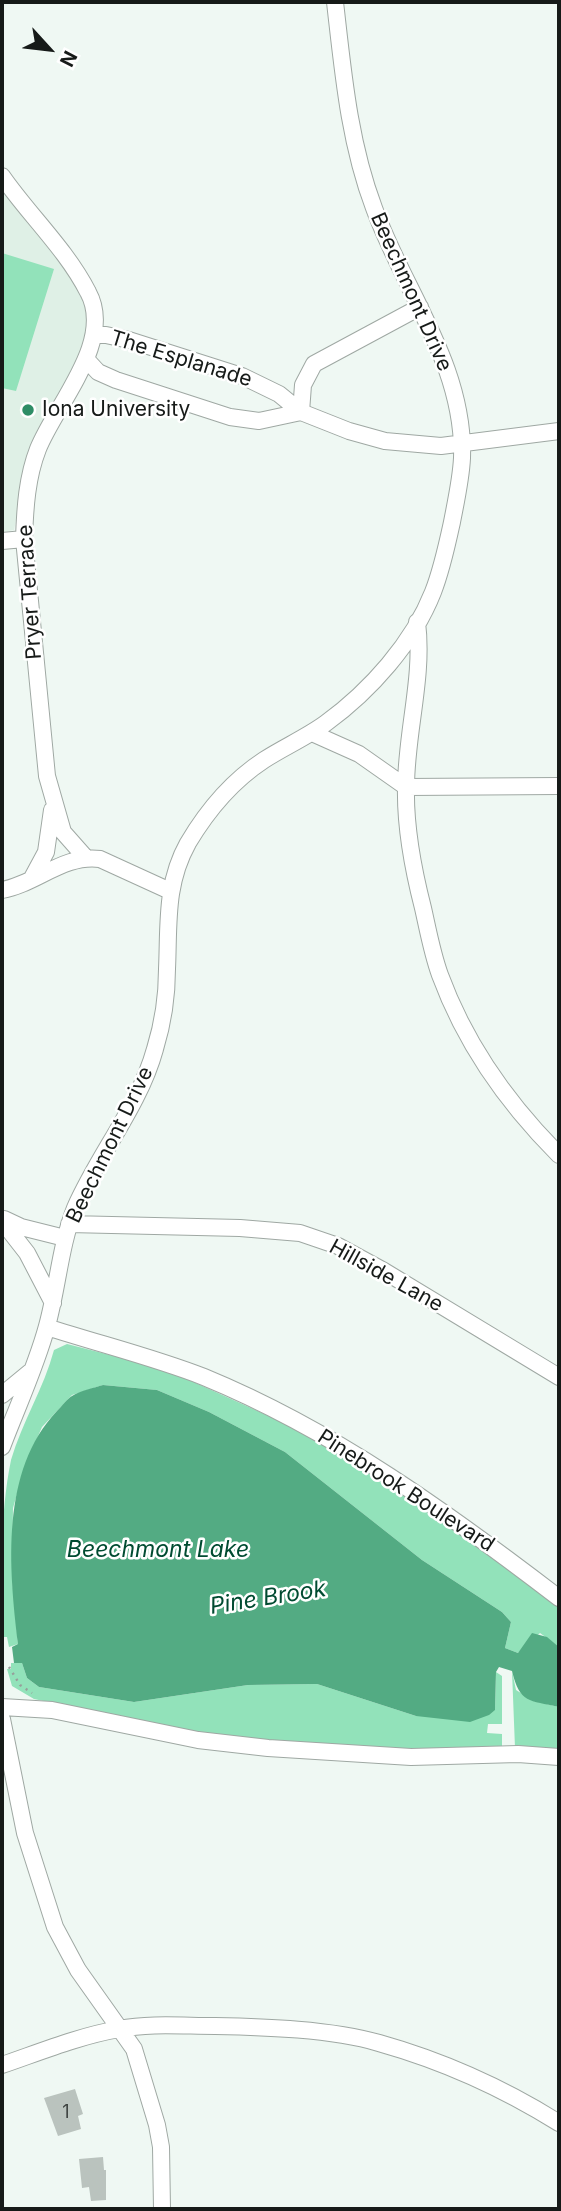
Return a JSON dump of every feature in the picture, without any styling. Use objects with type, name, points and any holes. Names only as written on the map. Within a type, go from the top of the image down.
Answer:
[{"type":"street","name":"Beechmont Drive","points":[[3,1443],[47,1327],[67,1231],[97,1165],[139,1092],[154,1055],[165,1004],[170,891],[188,844],[226,792],[254,767],[337,715],[363,691],[400,648],[432,593],[448,541],[460,480],[462,444],[459,412],[449,377],[420,307],[383,230],[360,167],[346,97],[335,2]]},
{"type":"street","name":"Pryer Terrace","points":[[2,176],[61,251],[89,293],[96,324],[86,359],[37,452],[25,500],[24,538],[47,776],[63,832],[86,858]]},
{"type":"street","points":[[301,412],[303,386],[314,364],[420,307]]},
{"type":"street","name":"The Esplanade","points":[[94,335],[113,336],[242,376],[279,394],[301,412],[349,431],[385,441],[441,446],[559,431]]},
{"type":"street","name":"The Esplanade","points":[[86,359],[98,372],[116,380],[230,416],[259,421],[301,412]]},
{"type":"street","points":[[2,541],[24,538]]},
{"type":"street","points":[[417,622],[419,661],[406,787],[409,831],[418,888],[439,974],[474,1049],[501,1089],[559,1155]]},
{"type":"street","points":[[312,733],[359,754],[406,787],[559,786]]},
{"type":"street","name":"Pryer Terrace","points":[[32,879],[49,842],[53,801]]},
{"type":"street","points":[[2,890],[86,858],[100,859],[170,891]]},
{"type":"street","points":[[2,1219],[27,1253],[53,1303]]},
{"type":"street","name":"Hillside Lane","points":[[2,1219],[21,1227],[67,1231],[240,1228],[300,1233],[338,1246],[384,1270],[559,1377]]},
{"type":"street","name":"Pinebrook Boulevard","points":[[47,1327],[189,1371],[318,1432],[439,1507],[559,1598]]},
{"type":"street","points":[[2,1395],[32,1370]]},
{"type":"street","points":[[2,1707],[64,1712],[198,1740],[307,1752],[411,1757],[518,1754],[559,1757]]},
{"type":"street","points":[[2,1718],[25,1833],[48,1909],[70,1956],[134,2049],[157,2125],[163,2169],[162,2209]]},
{"type":"street","points":[[2,2065],[119,2028],[154,2025],[258,2026],[377,2042],[480,2079],[559,2123]]},
{"type":"path","points":[[9,1667],[20,1685],[34,1695]]},
{"type":"shaded area","name":"Iona University","points":[[2,191],[60,260],[89,306],[89,333],[81,359],[28,461],[14,530],[2,532]]},
{"type":"shaded area","points":[[2,253],[54,269],[16,391],[2,388]]},
{"type":"shaded area","points":[[67,1344],[165,1369],[326,1442],[404,1491],[559,1607],[559,1647],[540,1633],[518,1653],[505,1648],[511,1622],[502,1612],[422,1560],[285,1452],[209,1412],[157,1390],[103,1385],[72,1395],[42,1427],[25,1466],[13,1508],[12,1578],[18,1644],[9,1647],[7,1637],[4,1637],[2,1571],[3,1525],[11,1460],[54,1350]]},
{"type":"shaded area","points":[[11,1663],[22,1663],[27,1678],[39,1687],[134,1702],[248,1685],[317,1684],[416,1716],[495,1710],[496,1672],[502,1676],[502,1724],[488,1724],[487,1733],[502,1734],[502,1746],[433,1751],[354,1749],[212,1736],[34,1699],[12,1686],[7,1669],[11,1669]]},
{"type":"shaded area","points":[[512,1671],[516,1690],[534,1701],[559,1707],[559,1750],[515,1748]]},
{"type":"water","name":"Beechmont Lake","points":[[103,1385],[157,1390],[209,1412],[285,1452],[422,1560],[502,1612],[511,1622],[505,1648],[518,1653],[532,1633],[547,1637],[559,1647],[559,1707],[527,1699],[518,1690],[512,1671],[499,1667],[496,1672],[495,1710],[470,1722],[416,1716],[317,1684],[248,1685],[134,1702],[39,1687],[27,1678],[22,1663],[14,1663],[12,1647],[18,1644],[11,1553],[17,1491],[26,1462],[39,1435],[57,1411],[76,1394]]},
{"type":"building","points":[[75,2089],[83,2114],[78,2116],[81,2129],[58,2136],[44,2098]]},
{"type":"building","points":[[103,2157],[106,2200],[91,2201],[89,2187],[82,2188],[79,2159]]},
{"type":"place","name":"Iona University","points":[[28,410]]},
{"type":"water label","name":"Pine Brook","points":[[268,1598]]}]
